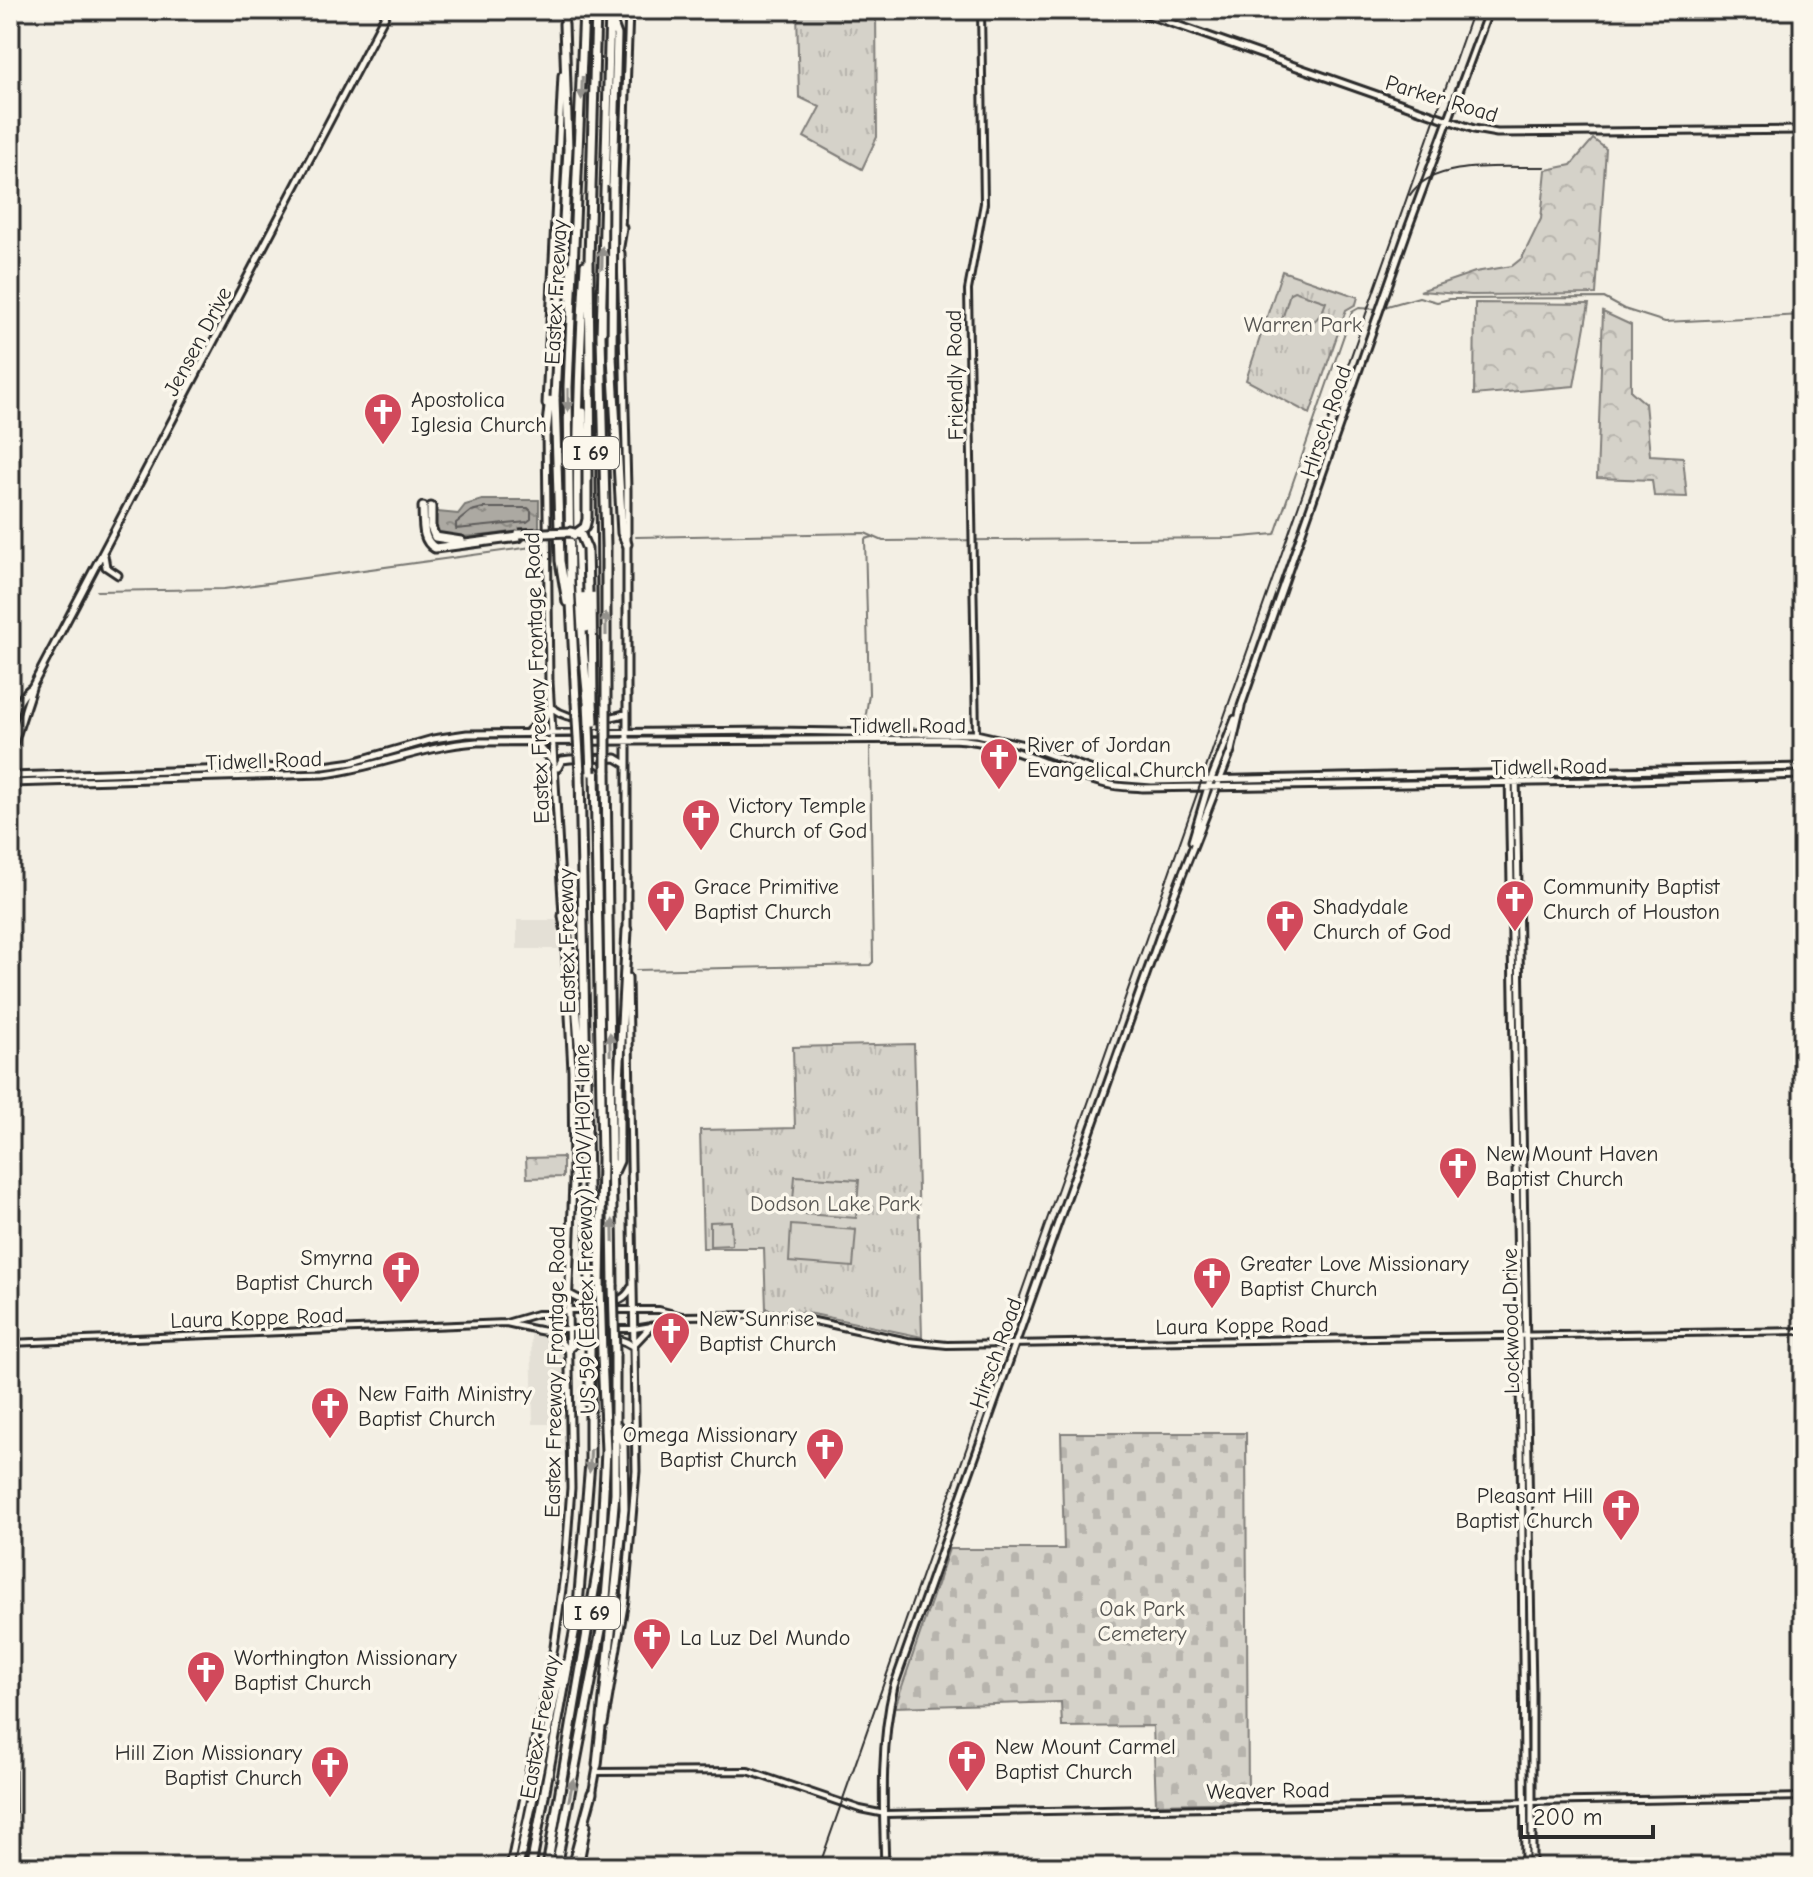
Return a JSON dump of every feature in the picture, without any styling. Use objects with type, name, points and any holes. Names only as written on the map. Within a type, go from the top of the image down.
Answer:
[{"type":"highway","name":"Eastex Freeway","points":[[531,1867],[570,1656],[583,1558],[590,1463],[586,1063],[580,773],[571,617],[568,387],[584,10]]},
{"type":"highway","points":[[590,205],[596,10]]},
{"type":"highway","points":[[610,11],[617,35],[612,357],[622,533],[627,544]]},
{"type":"highway","name":"Eastex Freeway","points":[[556,1867],[605,1609],[615,1493],[606,547],[601,336],[610,11]]},
{"type":"highway","points":[[564,24],[568,149],[555,397],[560,561],[571,617]]},
{"type":"highway","name":"Eastex Freeway","points":[[590,205],[584,274],[578,478],[581,607],[591,702],[596,863]]},
{"type":"highway","name":"I 69","points":[[590,205],[591,702]]},
{"type":"highway","points":[[601,336],[622,228]]},
{"type":"highway","points":[[546,433],[554,361],[576,238]]},
{"type":"highway","points":[[585,447],[589,260]]},
{"type":"highway","points":[[427,507],[431,531],[435,537],[445,541],[572,533],[585,527],[584,274]]},
{"type":"highway","points":[[572,533],[583,544],[591,702]]},
{"type":"highway","name":"US 59 (Eastex Freeway) HOV/HOT lane","points":[[547,1867],[596,1594],[606,1451],[600,1285],[602,1159],[596,863]]},
{"type":"highway","points":[[563,916],[574,977],[579,1043],[586,1063]]},
{"type":"highway","points":[[612,1178],[619,1161],[619,1080],[627,930]]},
{"type":"highway","points":[[597,1768],[624,1509],[623,1444],[615,1420]]},
{"type":"highway","points":[[518,1867],[559,1677],[570,1656]]},
{"type":"highway","points":[[572,1867],[592,1793]]},
{"type":"main road","name":"Jensen Drive","points":[[10,755],[32,687],[388,10]]},
{"type":"main road","name":"Eastex Freeway Frontage Road","points":[[510,1867],[554,1647],[565,1567],[571,1488],[568,1310],[573,1182],[572,1070],[551,708],[546,433],[565,10]]},
{"type":"main road","points":[[579,1867],[619,1639],[632,1540],[636,1457],[631,1287],[622,228],[629,10]]},
{"type":"main road","name":"Parker Road","points":[[1134,10],[1474,129],[1497,133],[1803,130]]},
{"type":"main road","name":"Hirsch Road","points":[[1187,860],[1208,787],[1241,707],[1489,10]]},
{"type":"main road","points":[[104,554],[106,567],[118,575]]},
{"type":"main road","name":"Jensen Drive","points":[[10,724],[27,690],[32,687]]},
{"type":"main road","name":"Hirsch Road","points":[[885,1867],[884,1751],[894,1686],[1187,860],[1231,751],[1241,707]]},
{"type":"main road","points":[[528,732],[551,708],[570,718],[612,717],[627,713]]},
{"type":"main road","points":[[776,731],[776,742]]},
{"type":"main road","name":"Tidwell Road","points":[[10,776],[324,766],[353,762],[433,739],[467,734],[528,732],[776,731],[903,736],[976,741],[1048,758]]},
{"type":"main road","name":"Tidwell Road","points":[[10,783],[330,773],[414,751],[457,744],[776,742],[976,734],[1024,745],[1091,780],[1113,781],[1803,767]]},
{"type":"main road","points":[[536,743],[556,769],[565,759],[616,758],[626,764]]},
{"type":"main road","points":[[240,769],[241,777]]},
{"type":"main road","points":[[187,771],[187,779]]},
{"type":"main road","points":[[135,772],[136,780]]},
{"type":"main road","points":[[1599,773],[1599,781]]},
{"type":"main road","points":[[87,774],[88,781]]},
{"type":"main road","name":"Lockwood Drive","points":[[1512,774],[1517,782],[1524,1801],[1528,1864]]},
{"type":"main road","name":"Lockwood Drive","points":[[1512,774],[1509,782],[1533,1801],[1528,1864]]},
{"type":"main road","points":[[52,775],[52,782]]},
{"type":"main road","points":[[1432,775],[1433,783]]},
{"type":"main road","name":"Tidwell Road","points":[[1113,781],[1142,788],[1803,775]]},
{"type":"main road","points":[[1296,778],[1296,786]]},
{"type":"main road","points":[[569,1293],[582,1301],[610,1302],[623,1298],[631,1287]]},
{"type":"main road","points":[[634,1346],[641,1333],[651,1326]]},
{"type":"main road","points":[[537,1330],[554,1333],[569,1352],[585,1339],[620,1340],[634,1346]]},
{"type":"main road","points":[[10,1694],[12,1867]]},
{"type":"street","name":"Friendly Road","points":[[976,741],[968,290],[984,203],[981,10]]},
{"type":"street","name":"Laura Koppe Road","points":[[10,1343],[506,1323],[537,1314],[557,1314],[568,1310],[659,1310],[684,1316],[771,1316],[812,1321],[915,1343],[947,1345],[1803,1331]]},
{"type":"street","name":"Laura Koppe Road","points":[[506,1323],[537,1330],[634,1329],[684,1316]]},
{"type":"street","name":"Weaver Road","points":[[597,1768],[748,1771],[860,1809],[885,1814],[1803,1797]]},
{"type":"shaded area","points":[[517,920],[558,920],[558,949],[517,949]]},
{"type":"shaded area","points":[[531,1334],[546,1334],[562,1349],[564,1424],[533,1424]]},
{"type":"green space","points":[[797,10],[876,10],[877,137],[862,169],[804,137],[820,107],[799,97]]},
{"type":"green space","points":[[1593,139],[1606,149],[1596,294],[1471,295],[1420,291],[1475,272],[1512,266],[1522,258],[1541,219],[1546,170],[1571,165]]},
{"type":"green space","name":"Warren Park","points":[[1282,271],[1358,297],[1356,304],[1346,310],[1310,414],[1246,380]]},
{"type":"green space","points":[[1294,291],[1326,302],[1312,322],[1289,331],[1281,323],[1290,293]]},
{"type":"green space","points":[[1475,303],[1589,304],[1574,386],[1474,395]]},
{"type":"green space","points":[[1603,312],[1631,325],[1631,391],[1645,403],[1650,455],[1683,457],[1687,497],[1654,496],[1652,480],[1597,478]]},
{"type":"green space","name":"Dodson Lake Park","points":[[914,1044],[922,1337],[813,1314],[766,1309],[764,1248],[703,1248],[700,1130],[795,1128],[793,1047]]},
{"type":"green space","points":[[563,1157],[563,1177],[527,1178],[526,1158]]},
{"type":"green space","points":[[795,1176],[859,1180],[856,1218],[792,1213]]},
{"type":"green space","points":[[731,1221],[732,1245],[710,1246],[710,1222]]},
{"type":"green space","points":[[791,1225],[856,1230],[853,1267],[789,1262]]},
{"type":"green space","name":"Oak Park Cemetery","points":[[1061,1433],[1246,1433],[1248,1802],[1156,1804],[1153,1726],[1062,1727],[1061,1702],[895,1707],[949,1549],[1064,1549]]},
{"type":"water","points":[[482,500],[539,500],[539,530],[462,537],[437,534],[435,515],[438,512],[458,514],[465,505]]},
{"type":"waterway","points":[[1384,307],[1419,297],[1437,302],[1450,299],[1604,298],[1624,309],[1665,322],[1803,315]]},
{"type":"waterway","points":[[636,537],[865,533],[883,541],[1231,538],[1275,534],[1352,312],[1359,308],[1377,309]]},
{"type":"waterway","points":[[870,725],[866,714],[869,694],[865,539],[873,537]]},
{"type":"waterway","points":[[97,591],[224,589],[539,546]]},
{"type":"waterway","points":[[636,970],[870,965],[873,962],[870,747]]},
{"type":"railway","points":[[819,1867],[1473,10]]},
{"type":"railway","points":[[1410,195],[1421,184],[1452,171],[1545,167]]},
{"type":"place","name":"Apostolica Iglesia Church","points":[[383,446]]},
{"type":"place","name":"River of Jordan Evangelical Church","points":[[999,791]]},
{"type":"place","name":"Victory Temple Church of God","points":[[701,852]]},
{"type":"place","name":"Grace Primitive Baptist Church","points":[[666,933]]},
{"type":"place","name":"Community Baptist Church of Houston","points":[[1515,933]]},
{"type":"place","name":"Shadydale Church of God","points":[[1285,953]]},
{"type":"place","name":"New Mount Haven Baptist Church","points":[[1458,1200]]},
{"type":"place","name":"Smyrna Baptist Church","points":[[401,1304]]},
{"type":"place","name":"Greater Love Missionary Baptist Church","points":[[1212,1310]]},
{"type":"place","name":"New Sunrise Baptist Church","points":[[671,1365]]},
{"type":"place","name":"New Faith Ministry Baptist Church","points":[[330,1440]]},
{"type":"place","name":"Omega Missionary Baptist Church","points":[[825,1481]]},
{"type":"place","name":"Pleasant Hill Baptist Church","points":[[1621,1542]]},
{"type":"place","name":"La Luz Del Mundo","points":[[652,1671]]},
{"type":"place","name":"Worthington Missionary Baptist Church","points":[[206,1704]]},
{"type":"place","name":"New Mount Carmel Baptist Church","points":[[967,1793]]},
{"type":"place","name":"Hill Zion Missionary Baptist Church","points":[[330,1799]]}]
